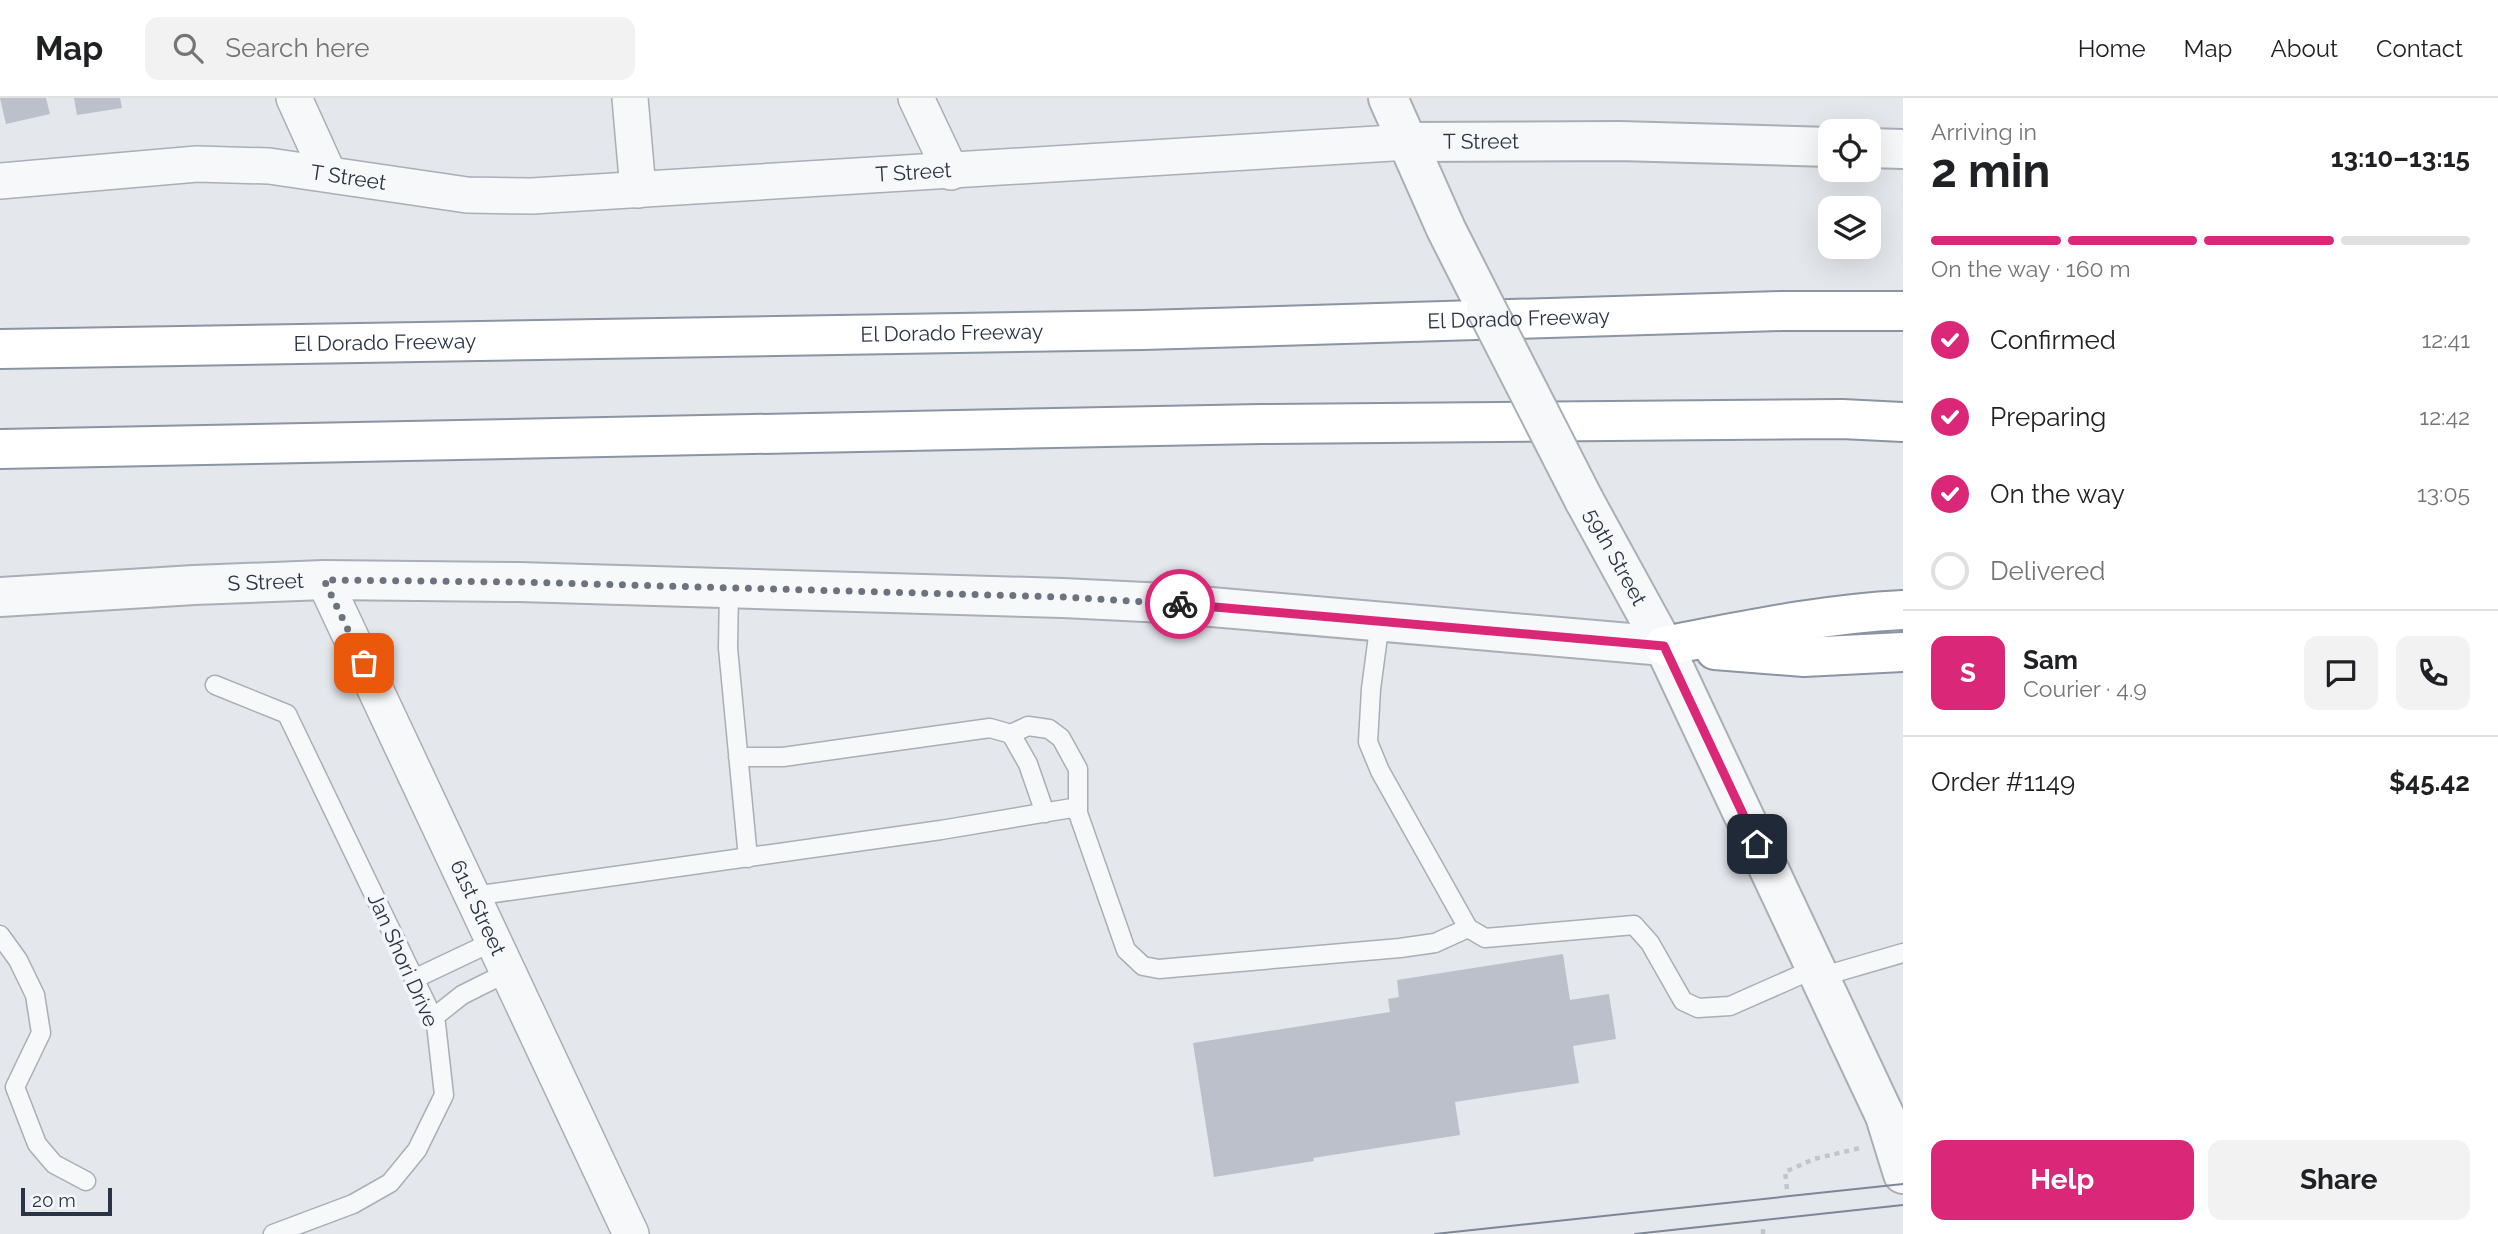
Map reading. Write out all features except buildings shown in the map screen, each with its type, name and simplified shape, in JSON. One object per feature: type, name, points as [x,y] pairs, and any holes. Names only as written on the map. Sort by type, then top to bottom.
[{"type":"highway","name":"El Dorado Freeway","points":[[0,349],[1129,330],[1782,311],[1903,311]]},
{"type":"highway","points":[[0,449],[1261,424],[1842,419],[1903,422]]},
{"type":"highway","points":[[0,475],[340,443]]},
{"type":"highway","points":[[1664,646],[1791,622],[1903,610]]},
{"type":"highway","points":[[1664,646],[1804,657],[1903,652]]},
{"type":"street","points":[[293,98],[328,173]]},
{"type":"street","points":[[630,98],[638,190]]},
{"type":"street","points":[[916,98],[951,172]]},
{"type":"street","name":"59th Street","points":[[1388,98],[1446,229],[1584,500],[1664,646],[1885,1116],[1903,1174]]},
{"type":"street","name":"T Street","points":[[0,181],[197,164],[269,166],[467,195],[532,197],[1409,142],[1619,141],[1818,147]]},
{"type":"street","points":[[1881,148],[1903,149]]},
{"type":"street","name":"S Street","points":[[0,597],[324,580],[1063,597],[1166,603],[1664,646]]},
{"type":"street","name":"61st Street","points":[[324,580],[631,1234]]},
{"type":"lane","points":[[729,588],[728,648],[748,858]]},
{"type":"lane","points":[[1380,621],[1371,689],[1368,742],[1380,771],[1468,928],[1485,938],[1634,925],[1650,943],[1683,1001],[1698,1008],[1730,1006],[1818,973],[1903,953]]},
{"type":"lane","name":"Jan Shori Drive","points":[[215,685],[287,714],[436,1024],[444,1095],[417,1150],[390,1183],[353,1204],[273,1234]]},
{"type":"lane","points":[[738,757],[783,757],[990,729],[1011,734],[1028,726],[1049,729],[1061,738],[1078,769],[1079,813],[1126,950],[1143,966],[1159,969],[1400,948],[1435,943],[1468,928]]},
{"type":"lane","points":[[1011,734],[1028,764],[1045,813]]},
{"type":"lane","points":[[472,896],[748,858],[1072,808],[1079,813]]},
{"type":"lane","points":[[0,935],[18,960],[35,995],[41,1033],[15,1087],[37,1144],[54,1164],[86,1181]]},
{"type":"lane","points":[[414,979],[494,941]]},
{"type":"lane","points":[[433,1018],[462,995],[508,972]]},
{"type":"path","points":[[1787,1189],[1785,1172],[1814,1159],[1856,1150],[1891,1136]]},
{"type":"tram line","points":[[1435,1234],[1903,1184]]},
{"type":"tram line","points":[[1635,1234],[1903,1205]]},
{"type":"way so far","points":[[364,663],[324,580],[519,582],[1063,597],[1180,604]]},
{"type":"route","points":[[1180,604],[1664,646],[1757,844]]}]
